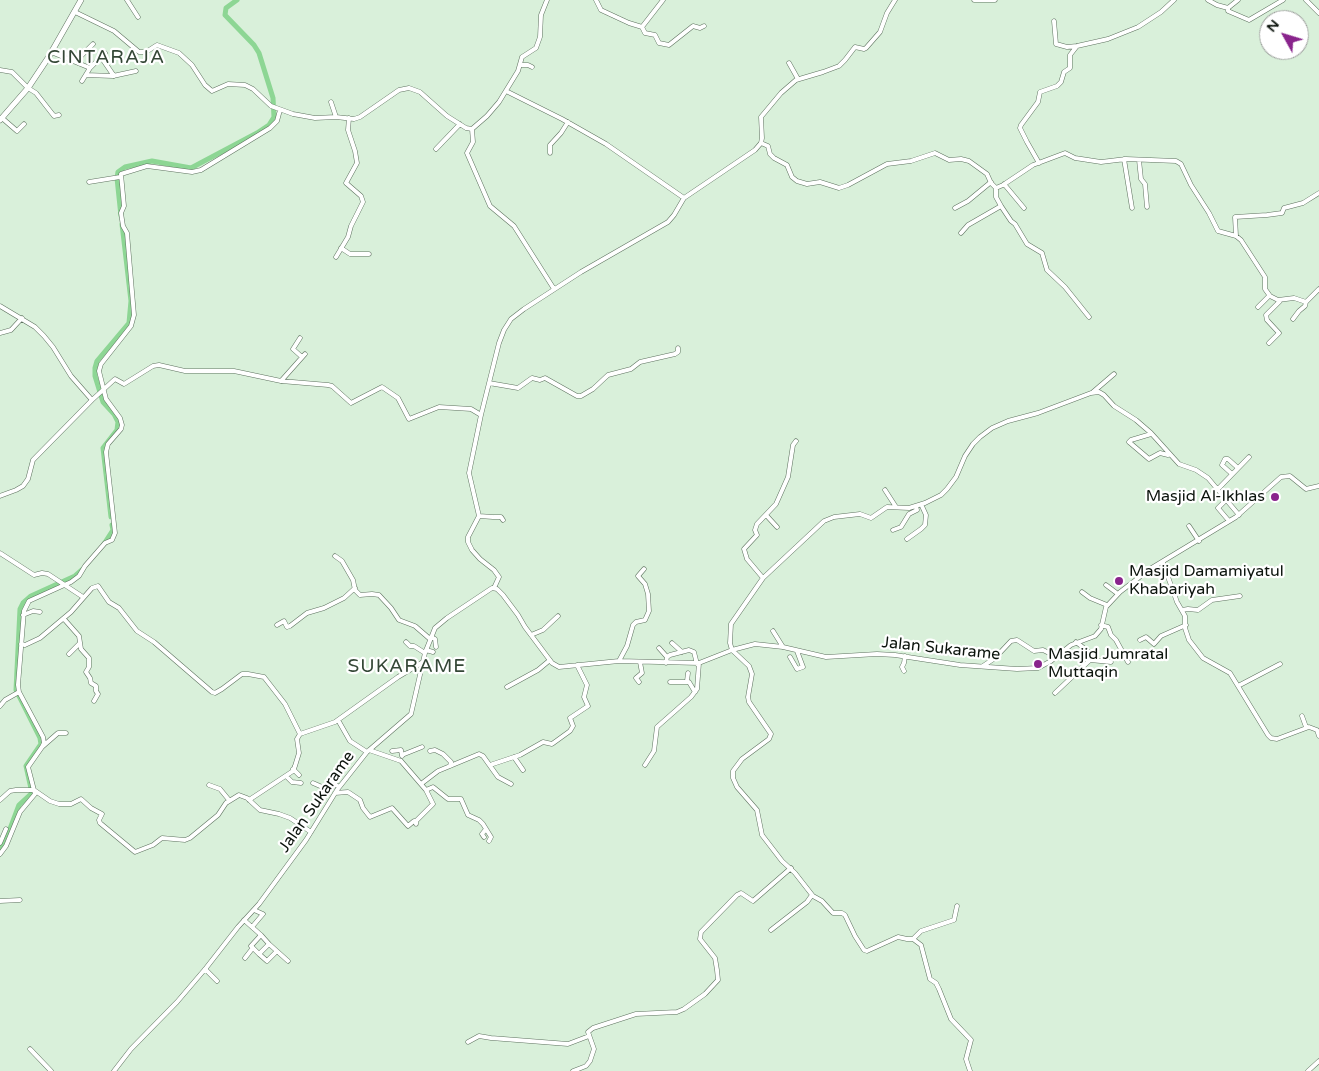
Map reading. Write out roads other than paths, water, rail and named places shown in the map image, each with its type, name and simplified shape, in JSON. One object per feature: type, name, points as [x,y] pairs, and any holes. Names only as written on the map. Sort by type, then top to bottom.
[{"type":"main road","points":[[1,119],[28,88],[52,52],[81,0]]},
{"type":"street","points":[[127,0],[138,17]]},
{"type":"street","points":[[472,130],[487,116],[506,91],[520,65],[522,57],[532,52],[538,44],[540,37],[540,15],[547,0]]},
{"type":"street","points":[[596,0],[601,10],[655,34],[659,44],[669,45],[692,26],[702,27]]},
{"type":"street","points":[[643,29],[663,0]]},
{"type":"street","points":[[507,687],[538,670],[550,660],[503,595],[494,588],[499,579],[498,574],[472,550],[468,537],[479,516],[469,473],[481,415],[504,330],[511,319],[554,289],[610,254],[668,222],[684,198],[744,158],[761,143],[762,116],[780,93],[798,79],[839,66],[855,47],[866,48],[880,32],[887,13],[895,0]]},
{"type":"street","points":[[974,0],[995,0]]},
{"type":"street","points":[[1054,21],[1056,44],[1067,47],[1077,46],[1108,39],[1138,26],[1161,12],[1174,0]]},
{"type":"street","points":[[1208,0],[1216,5],[1228,8],[1228,11],[1249,20],[1283,0]]},
{"type":"street","points":[[1228,8],[1238,0]]},
{"type":"street","points":[[1306,0],[1319,13]]},
{"type":"street","points":[[74,12],[114,31],[139,52],[146,52],[157,45],[179,53],[192,65],[205,85],[212,91],[228,84],[245,85],[253,89],[271,106],[279,110],[305,117],[349,118],[360,117],[399,90],[409,88],[420,92],[447,116],[472,130]]},
{"type":"street","points":[[76,61],[93,44]]},
{"type":"street","points":[[1039,163],[1026,142],[1020,128],[1021,124],[1038,102],[1040,92],[1061,82],[1064,72],[1070,68],[1070,55],[1077,46]]},
{"type":"street","points":[[52,52],[90,68]]},
{"type":"street","points":[[82,81],[90,68],[103,55],[114,76]]},
{"type":"street","points":[[789,62],[798,79]]},
{"type":"street","points":[[520,65],[528,65],[532,68]]},
{"type":"street","points":[[102,76],[109,68]]},
{"type":"street","points":[[0,70],[12,72],[28,88],[36,93],[54,116],[59,115]]},
{"type":"street","points":[[86,75],[114,76],[136,71]]},
{"type":"street","points":[[506,91],[568,122],[606,144],[684,198]]},
{"type":"street","points":[[332,102],[336,117]]},
{"type":"street","points":[[89,182],[118,177],[124,172],[147,166],[192,172],[200,170],[270,128],[277,121],[279,110]]},
{"type":"street","points":[[336,257],[362,202],[361,196],[346,183],[357,163],[348,130],[349,118]]},
{"type":"street","points":[[1,119],[17,131],[24,124]]},
{"type":"street","points":[[550,153],[550,145],[568,122]]},
{"type":"street","points":[[436,149],[460,124]]},
{"type":"street","points":[[472,130],[473,142],[468,155],[490,206],[514,226],[554,289]]},
{"type":"street","points":[[761,143],[768,146],[770,154],[774,158],[787,165],[793,178],[804,184],[819,182],[842,188],[887,164],[911,162],[935,153],[949,160],[961,158],[969,161],[987,174],[996,188],[996,195],[1001,206],[1011,221],[1016,224],[1027,244],[1042,254],[1047,270],[1065,287],[1089,317]]},
{"type":"street","points":[[996,188],[1033,165],[1065,153],[1075,158],[1094,161],[1173,160],[1181,164],[1216,229],[1220,232],[1236,236],[1241,240],[1265,276],[1266,289],[1270,296],[1280,300],[1294,298],[1306,302]]},
{"type":"street","points":[[1124,160],[1132,208]]},
{"type":"street","points":[[1139,160],[1140,179],[1145,184],[1147,207]]},
{"type":"street","points":[[42,747],[43,737],[17,692],[25,607],[29,601],[79,576],[105,543],[112,540],[115,532],[106,452],[108,444],[121,429],[122,424],[102,391],[99,368],[128,330],[134,315],[127,234],[123,226],[121,214],[124,206],[118,177]]},
{"type":"street","points":[[955,208],[969,200],[991,182]]},
{"type":"street","points":[[1004,184],[1024,208]]},
{"type":"street","points":[[1236,236],[1235,217],[1267,216],[1282,213],[1284,208],[1303,203],[1319,193]]},
{"type":"street","points":[[961,233],[968,226],[1001,206]]},
{"type":"street","points":[[341,248],[350,254],[369,254]]},
{"type":"street","points":[[1293,319],[1305,306],[1306,302],[1319,290]]},
{"type":"street","points":[[1258,307],[1270,296]]},
{"type":"street","points":[[1279,333],[1266,314],[1280,300]]},
{"type":"street","points":[[0,306],[22,318],[44,336],[71,376],[92,400]]},
{"type":"street","points":[[0,333],[11,330],[22,318]]},
{"type":"street","points":[[1269,343],[1284,329]]},
{"type":"street","points":[[281,381],[303,355],[292,349],[300,338]]},
{"type":"street","points":[[489,383],[518,388],[532,378],[545,378],[577,396],[581,396],[608,375],[631,369],[640,362],[674,355],[678,352],[678,348]]},
{"type":"street","points":[[0,496],[23,486],[28,479],[33,460],[115,379],[124,384],[156,365],[190,372],[209,370],[234,371],[281,381],[330,385],[350,403],[380,387],[384,387],[398,398],[409,419],[439,406],[471,409],[481,415]]},
{"type":"street","points":[[970,1071],[966,1059],[971,1040],[951,1019],[936,983],[930,979],[921,945],[914,939],[894,938],[867,951],[864,950],[854,936],[845,915],[833,913],[822,901],[814,896],[764,839],[757,810],[737,787],[733,778],[733,771],[737,764],[753,749],[769,739],[771,734],[749,702],[748,697],[752,680],[751,670],[732,650],[730,643],[731,624],[763,578],[824,520],[860,514],[871,518],[887,506],[909,508],[941,495],[956,477],[965,456],[973,444],[992,428],[1091,393],[1114,374]]},
{"type":"street","points":[[376,381],[380,387]]},
{"type":"street","points":[[1091,393],[1101,393],[1114,406],[1136,420],[1179,464],[1196,470],[1208,478],[1239,515]]},
{"type":"street","points":[[1151,434],[1130,440],[1129,442],[1149,459],[1160,453],[1171,456]]},
{"type":"street","points":[[763,578],[747,560],[744,549],[746,544],[757,535],[755,527],[767,516],[774,506],[788,477],[793,445],[796,441]]},
{"type":"street","points":[[1217,490],[1248,457]]},
{"type":"street","points":[[1232,474],[1222,465],[1225,459],[1228,459],[1238,468]]},
{"type":"street","points":[[1128,662],[1109,629],[1101,625],[1108,605],[1118,594],[1150,570],[1239,515],[1281,477],[1290,476],[1306,489],[1319,486]]},
{"type":"street","points":[[885,490],[896,507]]},
{"type":"street","points":[[1226,500],[1218,507],[1229,522]]},
{"type":"street","points":[[893,530],[900,527],[909,514],[917,510],[918,505]]},
{"type":"street","points":[[907,539],[924,525],[926,515],[918,505]]},
{"type":"street","points":[[479,516],[501,518],[503,520]]},
{"type":"street","points":[[767,516],[777,527]]},
{"type":"street","points":[[1189,526],[1199,541]]},
{"type":"street","points":[[0,553],[32,574],[44,573],[83,597]]},
{"type":"street","points":[[335,556],[342,561],[353,580],[355,588],[361,595],[372,594],[380,596],[399,621],[416,626],[430,638],[435,639],[436,647]]},
{"type":"street","points":[[1163,563],[1177,602],[1186,619],[1189,640],[1203,658],[1230,673],[1271,738],[1277,739],[1306,727],[1317,730],[1319,736]]},
{"type":"street","points":[[619,661],[627,646],[633,625],[636,622],[645,620],[649,612],[648,594],[645,584],[638,576],[644,569]]},
{"type":"street","points":[[1106,585],[1118,594]]},
{"type":"street","points":[[21,644],[25,645],[40,638],[64,619],[94,586],[100,588],[109,602],[119,608],[137,631],[154,642],[212,692],[216,693],[242,674],[264,677],[285,704],[300,734]]},
{"type":"street","points":[[277,625],[284,621],[287,627],[290,626],[307,612],[324,608],[344,597],[355,588]]},
{"type":"street","name":"Jalan Sukarame","points":[[114,1071],[131,1049],[177,1002],[254,910],[311,832],[339,787],[368,751],[411,714],[426,651],[435,628],[494,588]]},
{"type":"street","points":[[1082,592],[1090,598],[1108,605]]},
{"type":"street","points":[[1182,610],[1198,610],[1212,600],[1240,596]]},
{"type":"street","points":[[23,615],[34,611],[40,612]]},
{"type":"street","points":[[531,635],[543,630],[558,616]]},
{"type":"street","points":[[64,619],[78,635],[82,650],[89,658],[89,667],[86,672],[90,677],[91,683],[96,686],[98,694],[94,701]]},
{"type":"street","name":"Jalan Sukarame","points":[[550,660],[559,667],[619,661],[698,664],[732,650],[755,644],[826,657],[877,654],[980,666],[1017,669],[1038,668],[1044,666],[1076,642],[1095,636],[1101,625]]},
{"type":"street","points":[[1140,640],[1147,638],[1154,644],[1161,636],[1186,625]]},
{"type":"street","points":[[773,631],[783,648]]},
{"type":"street","points":[[980,666],[985,666],[1011,641],[1017,640],[1034,651],[1043,650],[1057,657]]},
{"type":"street","points":[[406,642],[410,646],[433,652]]},
{"type":"street","points":[[1076,642],[1089,652],[1090,660]]},
{"type":"street","points":[[69,654],[80,643]]},
{"type":"street","points":[[672,643],[682,652]]},
{"type":"street","points":[[659,648],[667,657]]},
{"type":"street","points":[[645,765],[654,750],[657,727],[697,689],[698,664],[692,650],[667,657]]},
{"type":"street","points":[[790,657],[797,670],[803,667],[797,651]]},
{"type":"street","points":[[904,671],[902,667],[905,656]]},
{"type":"street","points":[[666,663],[667,657]]},
{"type":"street","points":[[1055,693],[1090,660],[1111,662]]},
{"type":"street","points":[[249,800],[294,770],[299,752],[296,739],[300,734],[338,720],[398,677],[423,662]]},
{"type":"street","points":[[638,682],[636,678],[642,673],[640,662]]},
{"type":"street","points":[[1238,686],[1280,664]]},
{"type":"street","points":[[490,765],[514,758],[543,742],[552,744],[564,736],[573,726],[570,718],[587,708],[588,704],[584,697],[587,684],[577,665]]},
{"type":"street","points":[[687,681],[688,673]]},
{"type":"street","points":[[670,682],[687,681],[695,692]]},
{"type":"street","points":[[0,706],[17,692]]},
{"type":"street","points":[[1302,716],[1306,727]]},
{"type":"street","points":[[335,793],[348,792],[360,800],[370,817],[392,808],[408,826],[414,821],[416,822],[433,804],[426,790],[401,761],[368,751],[350,741],[338,720]]},
{"type":"street","points":[[0,854],[6,846],[20,812],[34,796],[28,764],[42,747],[58,733],[66,733]]},
{"type":"street","points":[[402,755],[422,747]]},
{"type":"street","points":[[392,751],[402,750],[401,761]]},
{"type":"street","points":[[430,751],[435,750],[442,754],[451,762],[450,766]]},
{"type":"street","points":[[421,784],[438,771],[479,754],[483,756],[498,777],[511,784]]},
{"type":"street","points":[[514,758],[523,770]]},
{"type":"street","points":[[294,770],[299,775]]},
{"type":"street","points":[[286,776],[293,782],[301,783]]},
{"type":"street","points":[[313,783],[327,789],[330,789],[335,784],[339,787]]},
{"type":"street","points":[[209,785],[220,789],[229,800]]},
{"type":"street","points":[[426,790],[433,787],[448,800],[461,799],[468,815],[479,820],[486,829],[491,837],[489,841]]},
{"type":"street","points":[[0,800],[10,791],[33,790],[50,801],[59,804],[71,804],[81,799],[91,808],[102,814],[99,820],[100,823],[135,852],[152,845],[162,838],[185,840],[190,838],[218,815],[229,800],[239,794],[260,810],[290,818],[311,832]]},
{"type":"street","points":[[0,843],[6,829]]},
{"type":"street","points":[[484,837],[482,834],[486,829]]},
{"type":"street","points":[[468,1042],[478,1036],[568,1044],[589,1034],[599,1026],[636,1014],[684,1010],[705,994],[718,980],[715,958],[700,938],[701,932],[736,895],[741,894],[753,901],[790,868]]},
{"type":"street","points":[[771,930],[814,896]]},
{"type":"street","points":[[0,901],[20,900]]},
{"type":"street","points":[[914,939],[920,931],[954,920],[957,906]]},
{"type":"street","points":[[252,928],[264,914],[254,910]]},
{"type":"street","points":[[244,920],[276,952],[288,961]]},
{"type":"street","points":[[245,958],[252,949],[251,945],[261,936]]},
{"type":"street","points":[[259,954],[269,944]]},
{"type":"street","points":[[252,949],[267,961],[276,952]]},
{"type":"street","points":[[205,969],[217,981]]},
{"type":"street","points":[[573,1071],[586,1066],[590,1061],[594,1050],[589,1034]]},
{"type":"street","points":[[30,1049],[51,1071]]},
{"type":"street","points":[[1308,1071],[1319,1061]]},
{"type":"street","points":[[586,1066],[588,1071]]},
{"type":"waterway","points":[[121,216],[117,178],[118,172],[125,167],[152,161],[191,168],[257,133],[269,125],[274,117],[273,98],[259,53],[254,45],[225,15],[226,8],[237,0]]},
{"type":"waterway","points":[[111,517],[103,448],[117,430],[118,422],[114,414],[103,402],[95,376],[95,368],[97,361],[129,323],[131,301],[122,224]]},
{"type":"waterway","points":[[104,544],[113,530],[112,525]]},
{"type":"waterway","points":[[0,850],[19,805],[32,793],[26,766],[41,744],[40,738],[16,690],[20,609],[23,603],[31,596],[75,576],[83,569]]},
{"type":"place","name":"Masjid Al-Ikhlas","points":[[1275,497]]},
{"type":"place","name":"Masjid Damamiyatul Khabariyah","points":[[1119,581]]},
{"type":"place","name":"Masjid Jumratal Muttaqin","points":[[1038,664]]},
{"type":"district","name":"CINTARAJA","points":[[106,58]]},
{"type":"district","name":"SUKARAME","points":[[407,667]]}]
